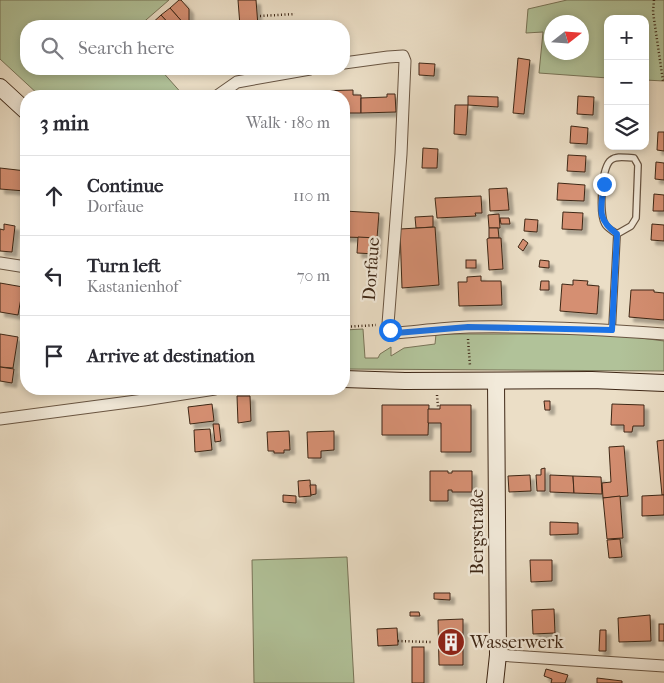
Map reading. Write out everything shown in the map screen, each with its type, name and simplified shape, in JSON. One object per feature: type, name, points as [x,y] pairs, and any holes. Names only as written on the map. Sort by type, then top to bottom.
[{"type":"street","name":"Dorfaue","points":[[350,63],[403,56],[405,61],[401,154],[388,324],[390,330],[396,333],[468,327],[612,330],[664,334]]},
{"type":"street","points":[[226,90],[237,82],[276,75]]},
{"type":"street","points":[[0,87],[20,105]]},
{"type":"street","points":[[0,264],[20,266]]},
{"type":"street","points":[[350,379],[592,380],[664,383]]},
{"type":"street","name":"Bergstraße","points":[[495,683],[498,654],[496,381]]},
{"type":"street","points":[[0,418],[176,395]]},
{"type":"street","points":[[498,654],[664,666]]},
{"type":"lane","points":[[616,157],[634,158],[638,165],[636,218],[631,226],[617,234],[605,226],[601,212],[605,169],[609,161],[616,157]]},
{"type":"lane","points":[[612,330],[617,234]]},
{"type":"path","points":[[654,0],[653,12],[662,81]]},
{"type":"path","points":[[260,16],[295,14]]},
{"type":"path","points":[[350,327],[388,324]]},
{"type":"path","points":[[468,327],[470,368]]},
{"type":"path","points":[[438,395],[438,407]]},
{"type":"path","points":[[398,641],[431,642]]},
{"type":"green space","points":[[0,0],[169,0],[146,20],[20,20],[20,75],[165,75],[179,90],[34,90],[0,59]]},
{"type":"green space","points":[[567,0],[664,0],[664,81],[649,80],[649,15],[604,15],[604,78],[539,73],[543,32],[526,33],[528,9]]},
{"type":"green space","points":[[363,329],[365,358],[378,358],[380,354],[391,347],[391,356],[404,348],[435,344],[436,334],[610,334],[664,341],[664,371],[350,369],[350,330]]},
{"type":"green space","points":[[347,557],[354,683],[254,683],[252,560]]},
{"type":"building","points":[[181,0],[189,9],[189,20],[181,20],[170,8]]},
{"type":"building","points":[[238,0],[256,0],[258,20],[240,20]]},
{"type":"building","points":[[170,8],[181,20],[166,20],[161,15]]},
{"type":"building","points":[[161,15],[166,20],[156,20]]},
{"type":"building","points":[[518,58],[530,60],[524,114],[513,113]]},
{"type":"building","points":[[419,63],[435,64],[434,76],[419,75]]},
{"type":"building","points":[[350,90],[353,90],[353,95],[361,95],[361,113],[350,113]]},
{"type":"building","points":[[387,94],[395,94],[396,112],[361,113],[361,98],[387,97]]},
{"type":"building","points":[[468,96],[498,97],[498,107],[468,105]]},
{"type":"building","points":[[578,96],[594,97],[593,115],[577,114]]},
{"type":"building","points":[[455,105],[468,105],[466,135],[454,134]]},
{"type":"building","points":[[571,126],[588,128],[587,144],[570,143]]},
{"type":"building","points":[[658,132],[664,132],[664,151],[657,150]]},
{"type":"building","points":[[423,148],[438,149],[437,168],[422,168]]},
{"type":"building","points":[[568,155],[586,156],[585,172],[567,171]]},
{"type":"building","points":[[656,162],[664,163],[664,180],[655,179]]},
{"type":"building","points":[[0,168],[20,170],[20,191],[0,189]]},
{"type":"building","points":[[558,183],[585,185],[584,201],[557,200]]},
{"type":"building","points":[[507,188],[509,210],[490,211],[489,189]]},
{"type":"building","points":[[654,194],[664,195],[664,211],[653,211]]},
{"type":"building","points":[[481,196],[482,213],[475,213],[476,216],[437,218],[435,198]]},
{"type":"building","points":[[350,211],[379,213],[377,238],[350,237]]},
{"type":"building","points":[[563,212],[583,213],[582,230],[562,229]]},
{"type":"building","points":[[499,214],[500,228],[489,228],[488,215]]},
{"type":"building","points":[[433,216],[433,227],[416,228],[415,217]]},
{"type":"building","points":[[500,218],[509,218],[510,224],[501,224]]},
{"type":"building","points":[[525,219],[538,220],[537,232],[524,231]]},
{"type":"building","points":[[4,224],[15,226],[12,252],[0,251],[0,229],[4,230]]},
{"type":"building","points":[[652,224],[664,225],[664,241],[651,240]]},
{"type":"building","points":[[435,227],[439,285],[402,288],[400,229]]},
{"type":"building","points":[[489,228],[498,228],[499,238],[489,238]]},
{"type":"building","points":[[358,237],[377,238],[376,254],[357,253]]},
{"type":"building","points":[[501,238],[503,269],[489,270],[487,239]]},
{"type":"building","points":[[523,239],[528,243],[523,251],[518,247]]},
{"type":"building","points":[[466,260],[476,260],[476,268],[466,268]]},
{"type":"building","points":[[540,260],[549,261],[549,268],[539,267]]},
{"type":"building","points":[[481,276],[481,281],[501,281],[502,305],[459,306],[458,282],[467,282],[467,277]]},
{"type":"building","points":[[573,280],[588,281],[587,285],[599,286],[597,314],[560,311],[562,284],[573,285]]},
{"type":"building","points":[[541,281],[549,281],[549,290],[540,290]]},
{"type":"building","points":[[0,283],[20,286],[18,315],[0,312]]},
{"type":"building","points":[[631,290],[654,290],[654,292],[664,293],[664,320],[629,317]]},
{"type":"building","points":[[0,334],[18,337],[13,368],[0,367]]},
{"type":"building","points":[[0,367],[14,369],[12,383],[0,381]]},
{"type":"building","points":[[237,396],[250,396],[251,421],[238,423]]},
{"type":"building","points":[[544,401],[550,401],[550,410],[545,410]]},
{"type":"building","points":[[212,404],[214,421],[190,424],[188,407]]},
{"type":"building","points":[[612,404],[644,405],[644,426],[633,426],[632,432],[624,432],[624,425],[611,425]]},
{"type":"building","points":[[382,405],[429,405],[428,435],[382,435]]},
{"type":"building","points":[[440,405],[471,405],[471,452],[441,452],[441,423],[428,423],[428,409],[440,409]]},
{"type":"building","points":[[213,424],[219,424],[221,441],[215,442]]},
{"type":"building","points":[[210,429],[212,450],[195,452],[194,430]]},
{"type":"building","points":[[289,431],[290,450],[284,450],[284,453],[268,451],[267,432]]},
{"type":"building","points":[[334,431],[334,450],[321,451],[321,458],[308,458],[307,432]]},
{"type":"building","points":[[664,440],[664,495],[662,495],[657,441]]},
{"type":"building","points":[[624,446],[628,496],[603,498],[602,483],[611,482],[609,447]]},
{"type":"building","points":[[545,468],[545,491],[537,491],[536,475],[541,475],[541,469]]},
{"type":"building","points":[[430,471],[448,471],[448,473],[452,473],[452,471],[472,471],[472,492],[452,492],[452,490],[448,490],[448,501],[430,501]]},
{"type":"building","points":[[530,475],[531,491],[509,492],[508,476]]},
{"type":"building","points":[[550,475],[573,476],[574,493],[550,492]]},
{"type":"building","points":[[573,476],[601,477],[602,494],[574,493]]},
{"type":"building","points":[[310,480],[311,496],[299,497],[298,481]]},
{"type":"building","points":[[310,485],[316,485],[316,494],[311,495]]},
{"type":"building","points":[[283,495],[296,496],[296,503],[283,502]]},
{"type":"building","points":[[664,495],[664,515],[642,516],[642,496]]},
{"type":"building","points":[[620,496],[623,538],[607,539],[603,498]]},
{"type":"building","points":[[550,522],[578,523],[578,534],[550,535]]},
{"type":"building","points":[[620,539],[622,557],[609,558],[607,540]]},
{"type":"building","points":[[530,560],[552,560],[552,581],[531,582]]},
{"type":"building","points":[[434,593],[450,593],[450,600],[434,599]]},
{"type":"building","points":[[554,609],[555,633],[533,634],[532,610]]},
{"type":"building","points":[[410,612],[419,612],[420,616],[410,616]]},
{"type":"building","points":[[650,615],[651,641],[619,642],[618,618]]},
{"type":"building","name":"Wasserwerk","points":[[463,619],[463,665],[439,665],[438,620]]},
{"type":"building","points":[[659,624],[664,624],[664,641],[659,641]]},
{"type":"building","points":[[397,628],[398,645],[378,646],[377,629]]},
{"type":"building","points":[[600,630],[606,630],[606,651],[599,651]]},
{"type":"building","points":[[412,647],[424,647],[424,683],[412,683]]},
{"type":"building","points":[[546,669],[568,675],[565,683],[551,683],[552,679],[544,676]]},
{"type":"building","points":[[597,678],[622,681],[622,683],[597,683]]},
{"type":"place","name":"Wasserwerk","points":[[451,642]]},
{"type":"route","points":[[390,330],[396,333],[468,327],[612,330],[617,234],[605,226],[601,212],[604,184]]}]
